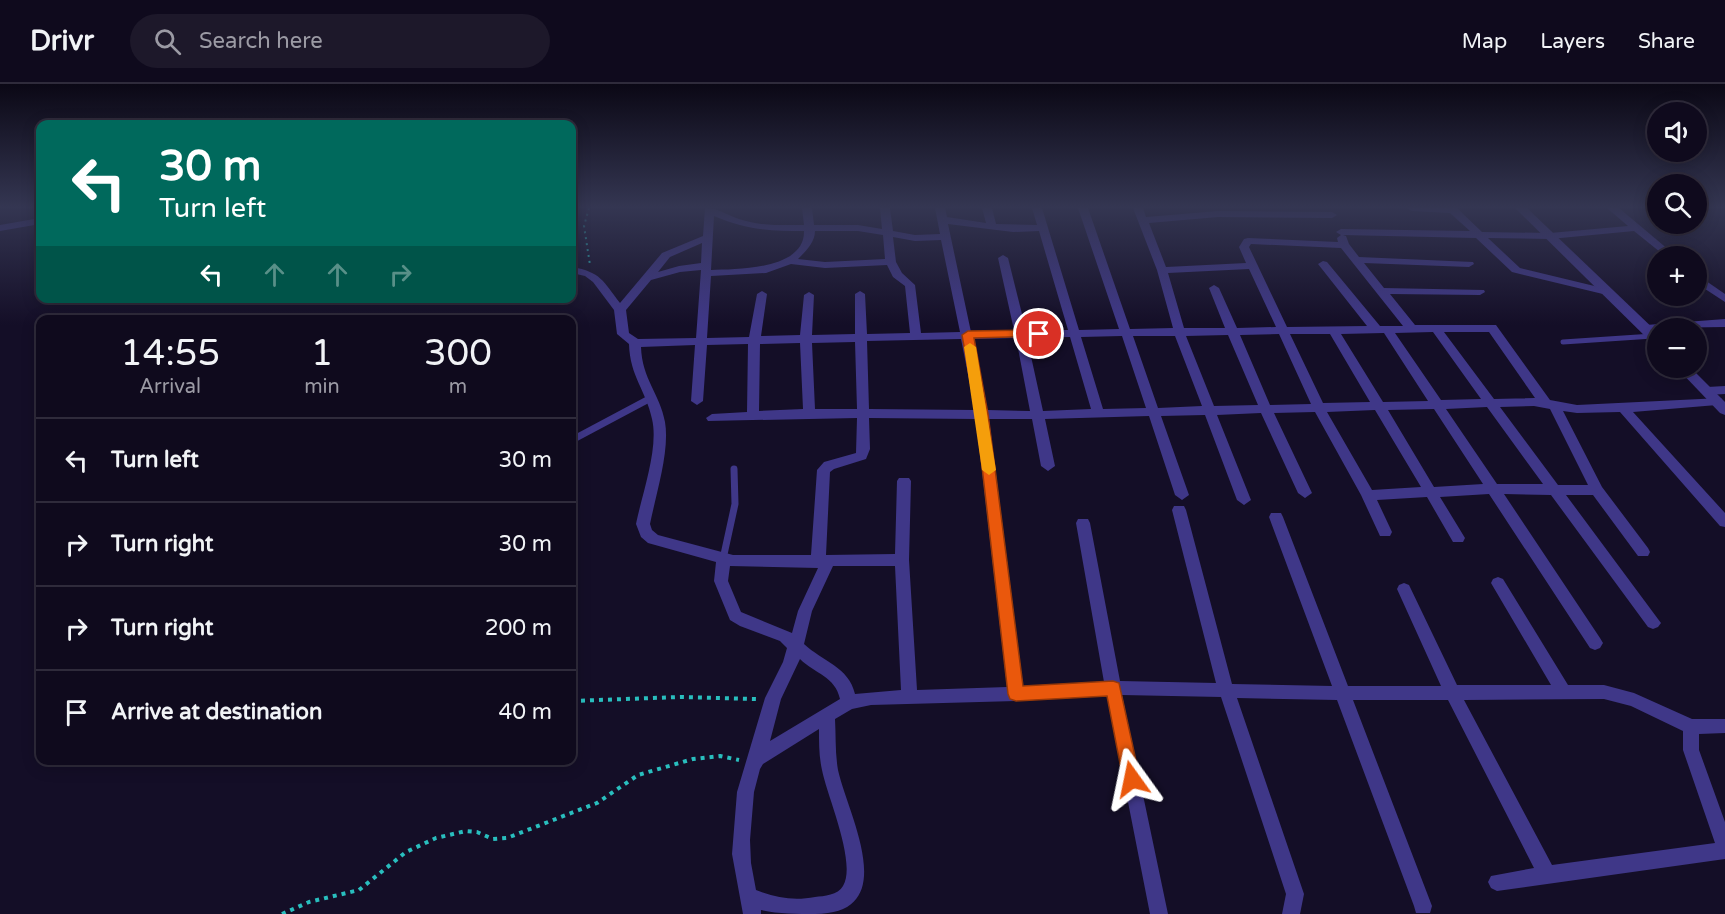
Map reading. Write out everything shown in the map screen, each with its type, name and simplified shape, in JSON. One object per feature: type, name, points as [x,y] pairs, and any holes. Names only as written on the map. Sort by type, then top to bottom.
[{"type":"street","points":[[620,310],[666,255],[686,247]]},
{"type":"street","points":[[697,401],[708,247]]},
{"type":"street","points":[[645,279],[678,269],[775,269],[793,261],[804,247]]},
{"type":"street","points":[[890,247],[891,261],[897,274],[910,285],[916,337]]},
{"type":"street","points":[[948,247],[968,335],[982,414],[1016,694]]},
{"type":"street","points":[[1048,247],[1098,412]]},
{"type":"street","points":[[1096,247],[1152,410],[1180,503],[1226,690],[1295,894],[1291,914]]},
{"type":"street","points":[[1153,247],[1180,334],[1244,500]]},
{"type":"street","points":[[1244,247],[1319,408],[1368,495],[1385,532]]},
{"type":"street","points":[[1348,247],[1411,328]]},
{"type":"street","points":[[1492,247],[1516,270],[1607,292]]},
{"type":"street","points":[[1561,247],[1647,330]]},
{"type":"street","points":[[1003,258],[1022,334],[1048,466]]},
{"type":"street","points":[[1357,260],[1469,264]]},
{"type":"street","points":[[793,261],[825,265],[891,261]]},
{"type":"street","points":[[1323,264],[1381,329],[1436,404],[1595,643]]},
{"type":"street","points":[[1162,270],[1254,266]]},
{"type":"street","points":[[576,271],[592,275],[620,310],[623,334],[634,343],[1126,332],[1180,334],[1333,329],[1488,328],[1496,331],[1549,404],[1597,490],[1643,552]]},
{"type":"street","points":[[1707,285],[1725,299]]},
{"type":"street","points":[[1214,288],[1265,408],[1305,493]]},
{"type":"street","points":[[1383,291],[1480,292]]},
{"type":"street","points":[[753,416],[754,341],[762,294]]},
{"type":"street","points":[[752,914],[742,861],[746,783],[773,698],[797,647],[805,611],[823,562],[824,470],[863,454],[865,415],[860,339],[860,294]]},
{"type":"street","points":[[809,295],[806,338],[809,413]]},
{"type":"street","points":[[1707,325],[1725,322]]},
{"type":"street","points":[[1333,329],[1458,538]]},
{"type":"street","points":[[1436,329],[1653,623]]},
{"type":"street","points":[[634,343],[637,375],[660,422],[643,524],[646,533],[653,539],[723,559],[823,562],[902,560]]},
{"type":"street","points":[[1696,378],[1719,398]]},
{"type":"street","points":[[712,418],[809,413],[1038,415],[1208,408],[1319,408],[1436,404],[1549,404],[1577,409],[1623,408],[1719,398]]},
{"type":"street","points":[[1623,408],[1725,522]]},
{"type":"street","points":[[904,481],[902,560],[909,697]]},
{"type":"street","points":[[1368,495],[1493,489],[1597,490]]},
{"type":"street","points":[[1276,517],[1423,906]]},
{"type":"street","points":[[1083,523],[1113,688],[1159,914]]},
{"type":"street","points":[[723,559],[721,581],[735,616],[745,622],[775,631],[811,660],[840,676],[849,702]]},
{"type":"street","points":[[1498,583],[1564,692]]},
{"type":"street","points":[[1404,589],[1452,692],[1547,875]]},
{"type":"street","points":[[754,761],[849,702],[871,698],[1016,694],[1113,688],[1342,693],[1604,692],[1634,700],[1691,727],[1725,726]]},
{"type":"street","points":[[749,896],[785,910],[835,903],[844,899],[851,890],[854,881],[854,858],[831,771],[826,715]]},
{"type":"street","points":[[1497,882],[1725,849],[1691,750],[1691,727]]},
{"type":"lane","points":[[1563,342],[1647,335]]},
{"type":"lane","points":[[576,438],[649,399]]},
{"type":"lane","points":[[723,559],[735,504],[734,470]]},
{"type":"path","points":[[587,247],[592,275]]},
{"type":"path","points":[[576,701],[680,697],[773,698]]},
{"type":"path","points":[[282,914],[309,902],[359,890],[406,852],[436,838],[466,831],[477,832],[493,839],[507,838],[597,803],[638,775],[693,759],[720,756],[754,761]]},
{"type":"slow traffic","points":[[970,347],[989,470]]},
{"type":"route","points":[[1039,334],[968,335],[982,414],[1016,694],[1113,688],[1132,779]]}]
